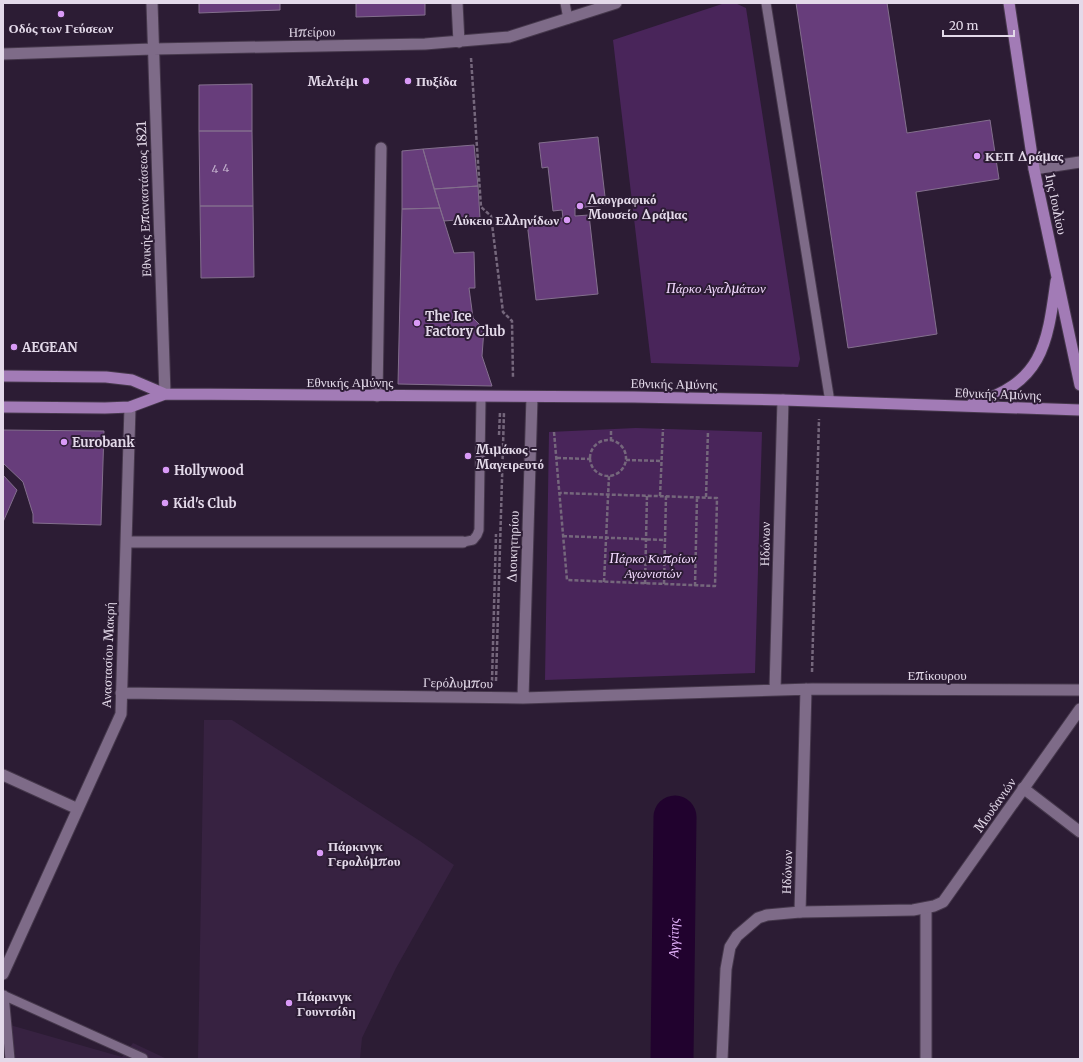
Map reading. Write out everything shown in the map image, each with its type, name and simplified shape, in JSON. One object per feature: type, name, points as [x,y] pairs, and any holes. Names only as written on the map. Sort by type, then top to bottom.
[{"type":"main road","name":"1ης Ιουλίου","points":[[1009,3],[1034,169],[1080,385]]},
{"type":"main road","points":[[965,407],[988,399],[1010,388],[1028,373],[1039,356],[1047,338],[1057,272]]},
{"type":"main road","points":[[3,376],[106,377],[132,380],[165,394]]},
{"type":"main road","name":"Εθνικής Αμύνης","points":[[165,394],[634,397],[825,401],[1080,410]]},
{"type":"main road","points":[[3,407],[130,407],[165,394]]},
{"type":"street","name":"Εθνικής Επαναστάσεως 1821","points":[[152,3],[165,394]]},
{"type":"street","points":[[457,3],[464,41]]},
{"type":"street","name":"Ηπείρου","points":[[3,54],[153,49],[418,44],[464,41],[509,37],[616,3]]},
{"type":"street","points":[[377,396],[381,148]]},
{"type":"street","points":[[1034,169],[1080,162]]},
{"type":"street","name":"Διοικητηρίου","points":[[523,698],[532,397]]},
{"type":"street","name":"Ηδώνων","points":[[775,690],[783,400]]},
{"type":"street","name":"Αναστασίου Μακρή","points":[[3,974],[121,714],[130,407]]},
{"type":"street","points":[[126,542],[463,542]]},
{"type":"street","name":"Γερόλυμπου","points":[[121,693],[523,698],[794,689]]},
{"type":"street","name":"Επίκουρου","points":[[794,689],[1080,690]]},
{"type":"street","name":"Ηδώνων","points":[[800,912],[809,689]]},
{"type":"street","name":"Μουδανιών","points":[[722,1059],[726,969],[730,947],[737,936],[758,918],[767,915],[800,912],[913,910],[941,904],[947,898],[1080,709]]},
{"type":"street","points":[[3,775],[78,809]]},
{"type":"street","points":[[1023,788],[1080,832]]},
{"type":"street","points":[[926,908],[926,1059]]},
{"type":"lane","points":[[564,3],[568,19]]},
{"type":"lane","points":[[766,3],[825,401]]},
{"type":"lane","points":[[463,542],[473,540],[479,530],[481,397]]},
{"type":"lane","points":[[10,1059],[4,995],[143,1058]]},
{"type":"path","points":[[464,41],[481,207],[492,216],[503,312],[512,321],[506,397],[493,698]]},
{"type":"path","points":[[499,436],[506,397]]},
{"type":"path","points":[[809,689],[825,401]]},
{"type":"path","points":[[660,496],[663,429]]},
{"type":"path","points":[[611,430],[611,441]]},
{"type":"path","points":[[706,497],[708,430]]},
{"type":"path","points":[[554,432],[567,580],[715,586],[717,498],[560,493]]},
{"type":"path","points":[[611,441],[622,447],[626,460],[624,466],[619,472],[609,476],[602,475],[595,470],[592,463],[591,459],[593,450],[601,442],[611,441]]},
{"type":"path","points":[[557,458],[591,459]]},
{"type":"path","points":[[626,460],[662,462]]},
{"type":"path","points":[[604,582],[609,476]]},
{"type":"path","points":[[645,584],[647,495]]},
{"type":"path","points":[[664,584],[666,496]]},
{"type":"path","points":[[695,586],[697,497]]},
{"type":"path","name":"Διοικητηρίου","points":[[493,698],[496,530]]},
{"type":"path","points":[[563,536],[665,540]]},
{"type":"shaded area","name":"Πάρκινγκ Γερολύμπου","points":[[204,720],[232,720],[420,841],[454,865],[396,968],[362,1038],[360,1059],[198,1059]]},
{"type":"shaded area","points":[[3,1023],[122,1057],[133,1043],[167,1059],[3,1059]]},
{"type":"green space","name":"Πάρκο Αγαλμάτων","points":[[725,3],[735,3],[746,8],[800,359],[798,367],[651,363],[613,40]]},
{"type":"green space","name":"Πάρκο Κυπρίων Αγωνιστών","points":[[636,428],[762,432],[755,673],[545,680],[549,432]]},
{"type":"building","points":[[199,3],[280,3],[280,10],[199,13]]},
{"type":"building","points":[[356,3],[425,3],[425,15],[356,17]]},
{"type":"building","points":[[796,3],[887,3],[907,133],[990,120],[999,179],[916,192],[937,334],[848,348]]},
{"type":"building","points":[[252,84],[252,131],[199,131],[199,85]]},
{"type":"building","points":[[199,131],[252,131],[253,206],[200,206]]},
{"type":"building","name":"Λύκειο Ελληνίδων","points":[[598,137],[606,205],[575,208],[575,216],[589,215],[598,294],[536,300],[527,222],[563,218],[562,210],[553,211],[548,167],[542,168],[539,143]]},
{"type":"building","points":[[474,145],[478,186],[434,189],[423,149]]},
{"type":"building","points":[[423,149],[440,208],[402,209],[402,151]]},
{"type":"building","points":[[478,186],[480,218],[444,221],[434,189]]},
{"type":"building","points":[[200,206],[253,206],[254,277],[201,278]]},
{"type":"building","points":[[440,208],[454,253],[474,252],[475,288],[469,288],[473,318],[484,329],[482,356],[492,386],[398,384],[402,209]]},
{"type":"building","points":[[3,430],[104,431],[101,525],[33,523],[33,514],[23,482],[3,463]]},
{"type":"building","points":[[3,475],[17,490],[3,522]]},
{"type":"waterway","name":"Αγγίτης","points":[[672,1059],[675,817]]},
{"type":"place","name":"Οδός των Γεύσεων","points":[[61,14]]},
{"type":"place","name":"Μελτέμι","points":[[366,81]]},
{"type":"place","name":"Πυξίδα","points":[[408,81]]},
{"type":"place","name":"ΚΕΠ Δράμας","points":[[977,156]]},
{"type":"place","name":"Λαογραφικό Μουσείο Δράμας","points":[[580,206]]},
{"type":"place","name":"Λύκειο Ελληνίδων","points":[[567,220]]},
{"type":"place","name":"The Ice Factory Club","points":[[417,323]]},
{"type":"place","name":"AEGEAN","points":[[14,347]]},
{"type":"place","name":"Eurobank","points":[[64,442]]},
{"type":"place","name":"Μιμάκος - Μαγειρευτό","points":[[468,456]]},
{"type":"place","name":"Hollywood","points":[[166,470]]},
{"type":"place","name":"Kid's Club","points":[[165,503]]},
{"type":"place","name":"Πάρκινγκ Γερολύμπου","points":[[320,853]]},
{"type":"place","name":"Πάρκινγκ Γουντσίδη","points":[[289,1003]]}]
